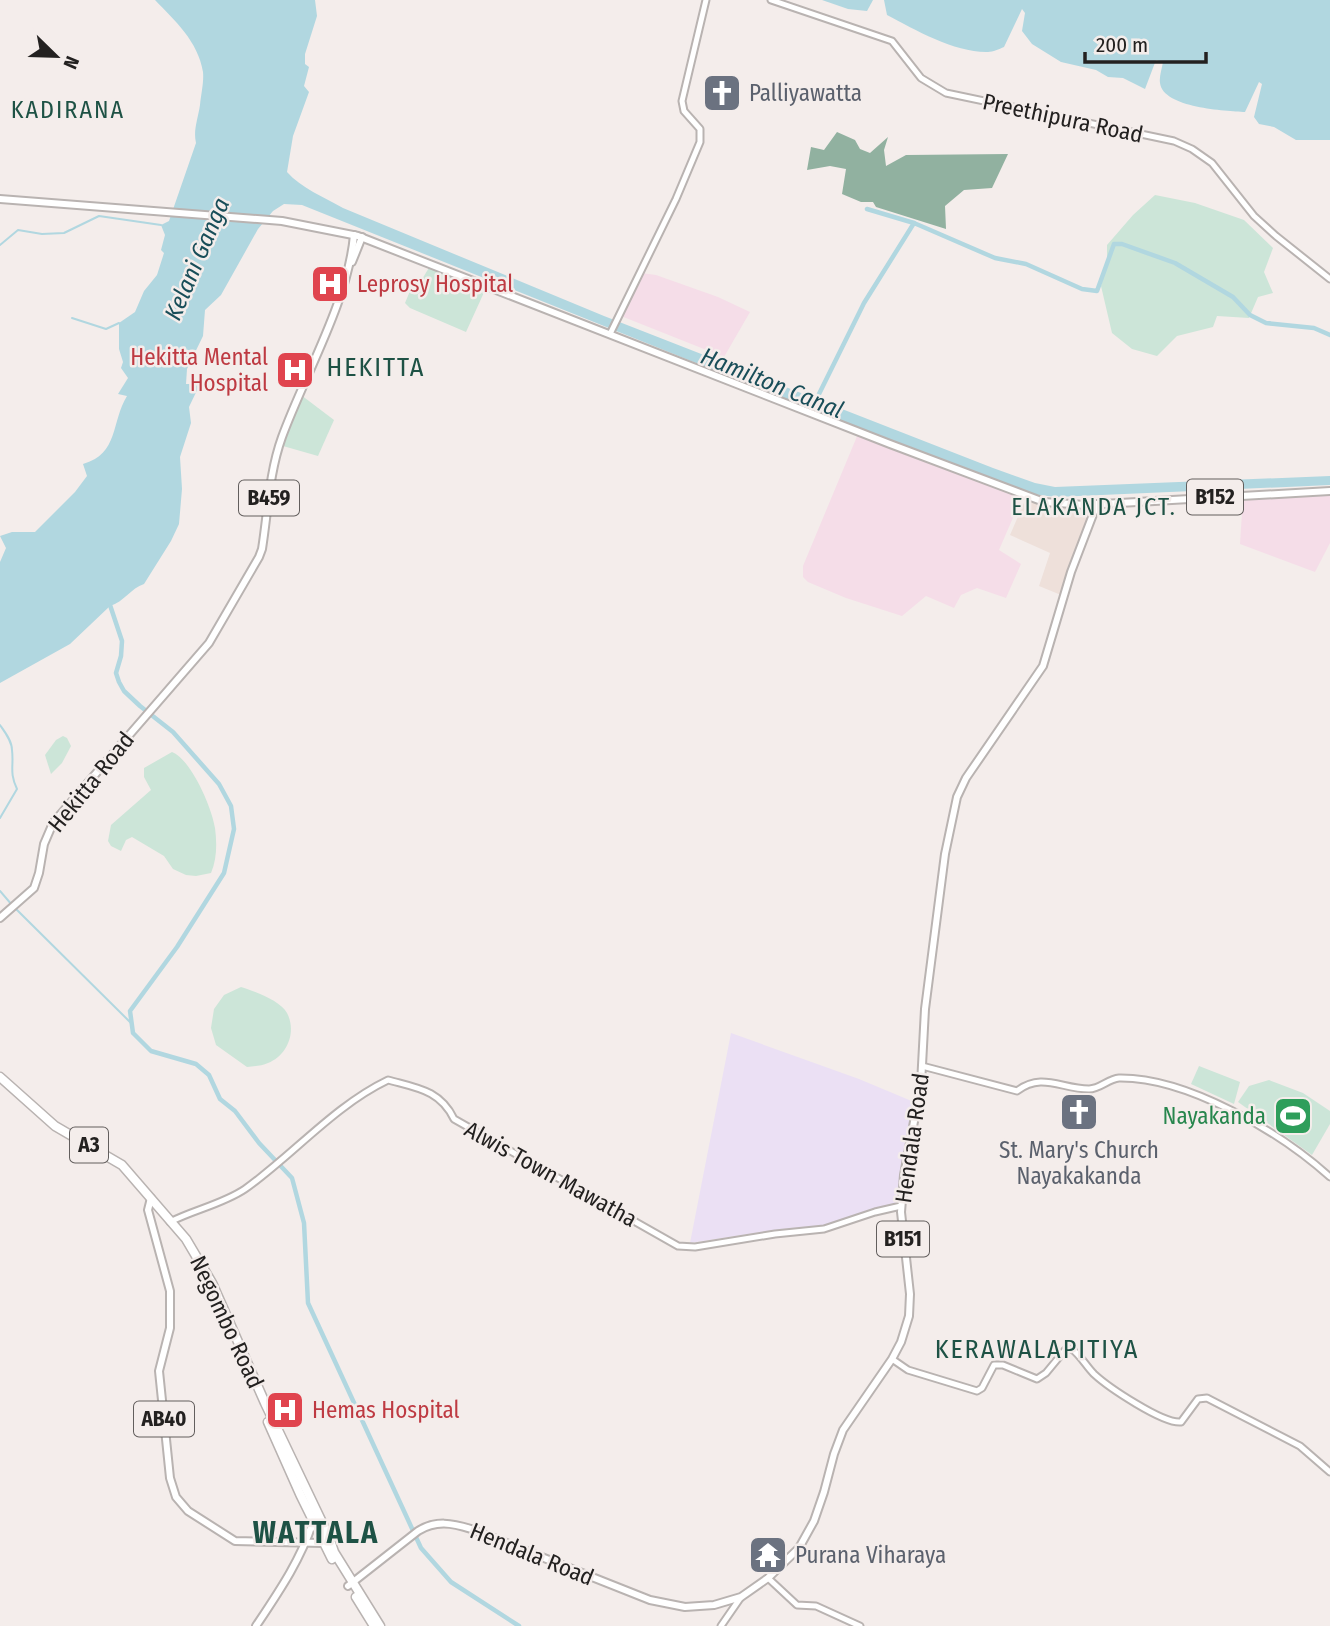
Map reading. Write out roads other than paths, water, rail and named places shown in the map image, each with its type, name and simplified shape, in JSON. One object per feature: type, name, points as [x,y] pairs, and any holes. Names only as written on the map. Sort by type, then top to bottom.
[{"type":"highway","name":"Negombo Road","points":[[0,1077],[55,1126],[122,1166],[192,1248],[212,1283],[334,1552],[374,1626]]},
{"type":"highway","name":"Negombo Road","points":[[0,1084],[56,1132],[114,1165],[150,1199]]},
{"type":"highway","name":"Negombo Road","points":[[169,1222],[193,1258],[218,1306],[323,1543],[380,1626]]},
{"type":"main road","name":"B152","points":[[0,199],[303,223],[358,236],[1024,495],[1052,503],[1085,505],[1330,491]]},
{"type":"main road","name":"Hekitta Road","points":[[0,918],[30,892],[36,883],[44,844],[53,823],[214,637],[259,557],[272,471],[281,441],[303,383],[327,333],[358,236]]},
{"type":"main road","name":"Hendala Road","points":[[350,1584],[429,1525],[455,1524],[650,1600],[685,1607],[715,1605],[741,1597],[768,1578],[799,1548],[814,1521],[843,1430],[892,1359],[901,1342],[909,1316],[901,1206],[905,1159],[921,1084],[929,967],[945,854],[957,797],[966,778],[1043,666],[1071,572],[1097,504]]},
{"type":"main road","points":[[1085,505],[1090,512],[1090,523]]},
{"type":"main road","name":"AB40","points":[[150,1199],[148,1210],[170,1291],[170,1328],[159,1371],[170,1478],[176,1497],[188,1511],[235,1541],[304,1543]]},
{"type":"main road","points":[[256,1626],[283,1583],[313,1521]]},
{"type":"main road","points":[[304,1543],[323,1543]]},
{"type":"street","points":[[610,334],[676,199],[700,141],[700,129],[684,111],[682,101],[706,0]]},
{"type":"street","name":"Preethipura Road","points":[[771,0],[892,41],[921,78],[946,93],[1174,142],[1192,149],[1212,163],[1254,216],[1330,279]]},
{"type":"street","points":[[922,1066],[1017,1091],[1029,1082],[1043,1081],[1092,1089],[1115,1078],[1168,1086],[1199,1095],[1233,1110],[1330,1177]]},
{"type":"street","name":"Alwis Town Mawatha","points":[[169,1222],[242,1191],[369,1090],[388,1080],[432,1094],[445,1104],[454,1119],[678,1246],[695,1247],[824,1229],[901,1206]]},
{"type":"street","points":[[892,1359],[908,1370],[974,1391],[982,1388],[993,1365],[1003,1365],[1037,1379],[1046,1373],[1065,1350],[1072,1349],[1094,1374],[1108,1385],[1167,1420],[1181,1422],[1198,1399],[1207,1398],[1300,1446],[1330,1472]]},
{"type":"street","points":[[768,1578],[797,1605],[816,1606],[860,1626]]},
{"type":"street","points":[[721,1626],[741,1597]]},
{"type":"water","points":[[155,0],[315,0],[317,16],[305,54],[305,64],[309,67],[304,86],[309,92],[293,136],[287,172],[306,188],[343,208],[604,316],[1035,483],[1055,487],[1330,476],[1330,485],[1056,497],[1031,494],[993,482],[302,205],[284,204],[273,211],[258,229],[221,295],[205,310],[203,336],[187,369],[186,384],[200,384],[189,407],[191,423],[180,457],[182,489],[179,524],[171,541],[144,584],[110,606],[70,644],[0,683],[0,562],[6,548],[0,536],[12,532],[35,532],[87,476],[83,464],[95,459],[109,445],[127,396],[118,394],[128,378],[121,368],[123,362],[119,349],[119,323],[135,312],[144,291],[157,275],[164,253],[161,250],[165,235],[161,225],[169,221],[196,143],[195,129],[203,80],[200,61],[185,32]]},
{"type":"water","points":[[822,0],[873,0],[867,11],[848,9]]},
{"type":"water","points":[[884,0],[1330,0],[1330,140],[1296,140],[1274,127],[1259,124],[1254,117],[1262,84],[1259,82],[1245,112],[1196,106],[1172,98],[1164,91],[1160,83],[1163,62],[1156,60],[1145,89],[1123,78],[1108,77],[1096,70],[1061,62],[1032,44],[1022,31],[1025,13],[1022,9],[1004,47],[990,52],[963,49],[936,40],[887,15]]},
{"type":"waterway","points":[[867,209],[914,223],[995,258],[1026,264],[1082,289],[1097,291],[1114,244],[1122,244],[1175,263],[1233,297],[1250,315],[1266,323],[1314,328],[1330,335]]},
{"type":"waterway","points":[[0,245],[18,230],[42,234],[64,233],[99,216],[161,225]]},
{"type":"waterway","name":"Hamilton Canal","points":[[819,394],[864,303],[914,223]]},
{"type":"waterway","points":[[72,318],[106,329],[119,323]]},
{"type":"waterway","points":[[109,602],[122,641],[116,673],[119,682],[124,691],[140,706],[173,732],[219,784],[231,806],[234,829],[224,873],[177,947],[130,1011],[133,1033],[151,1051],[196,1064],[209,1075],[220,1099],[235,1111],[259,1143],[292,1178],[304,1223],[308,1303],[421,1548],[451,1582],[519,1626]]},
{"type":"waterway","points":[[0,725],[11,743],[12,773],[17,789],[0,818]]},
{"type":"waterway","points":[[0,891],[12,905]]},
{"type":"waterway","points":[[16,909],[132,1024]]},
{"type":"place","name":"Palliyawatta","points":[[722,93]]},
{"type":"place","name":"Leprosy Hospital","points":[[330,284]]},
{"type":"place","name":"Hekitta Mental Hospital","points":[[295,370]]},
{"type":"place","name":"St. Mary's Church Nayakakanda","points":[[1079,1112]]},
{"type":"place","name":"Nayakanda","points":[[1293,1116]]},
{"type":"place","name":"Hemas Hospital","points":[[285,1410]]},
{"type":"place","name":"Purana Viharaya","points":[[768,1555]]},
{"type":"district","name":"KADIRANA","points":[[68,110]]},
{"type":"district","name":"HEKITTA","points":[[376,367]]},
{"type":"district","name":"ELAKANDA JCT.","points":[[1094,507]]},
{"type":"district","name":"KERAWALAPITIYA","points":[[1037,1349]]},
{"type":"district","name":"WATTALA","points":[[316,1533]]},
{"type":"water label","name":"Kelani Ganga","points":[[197,259]]}]
